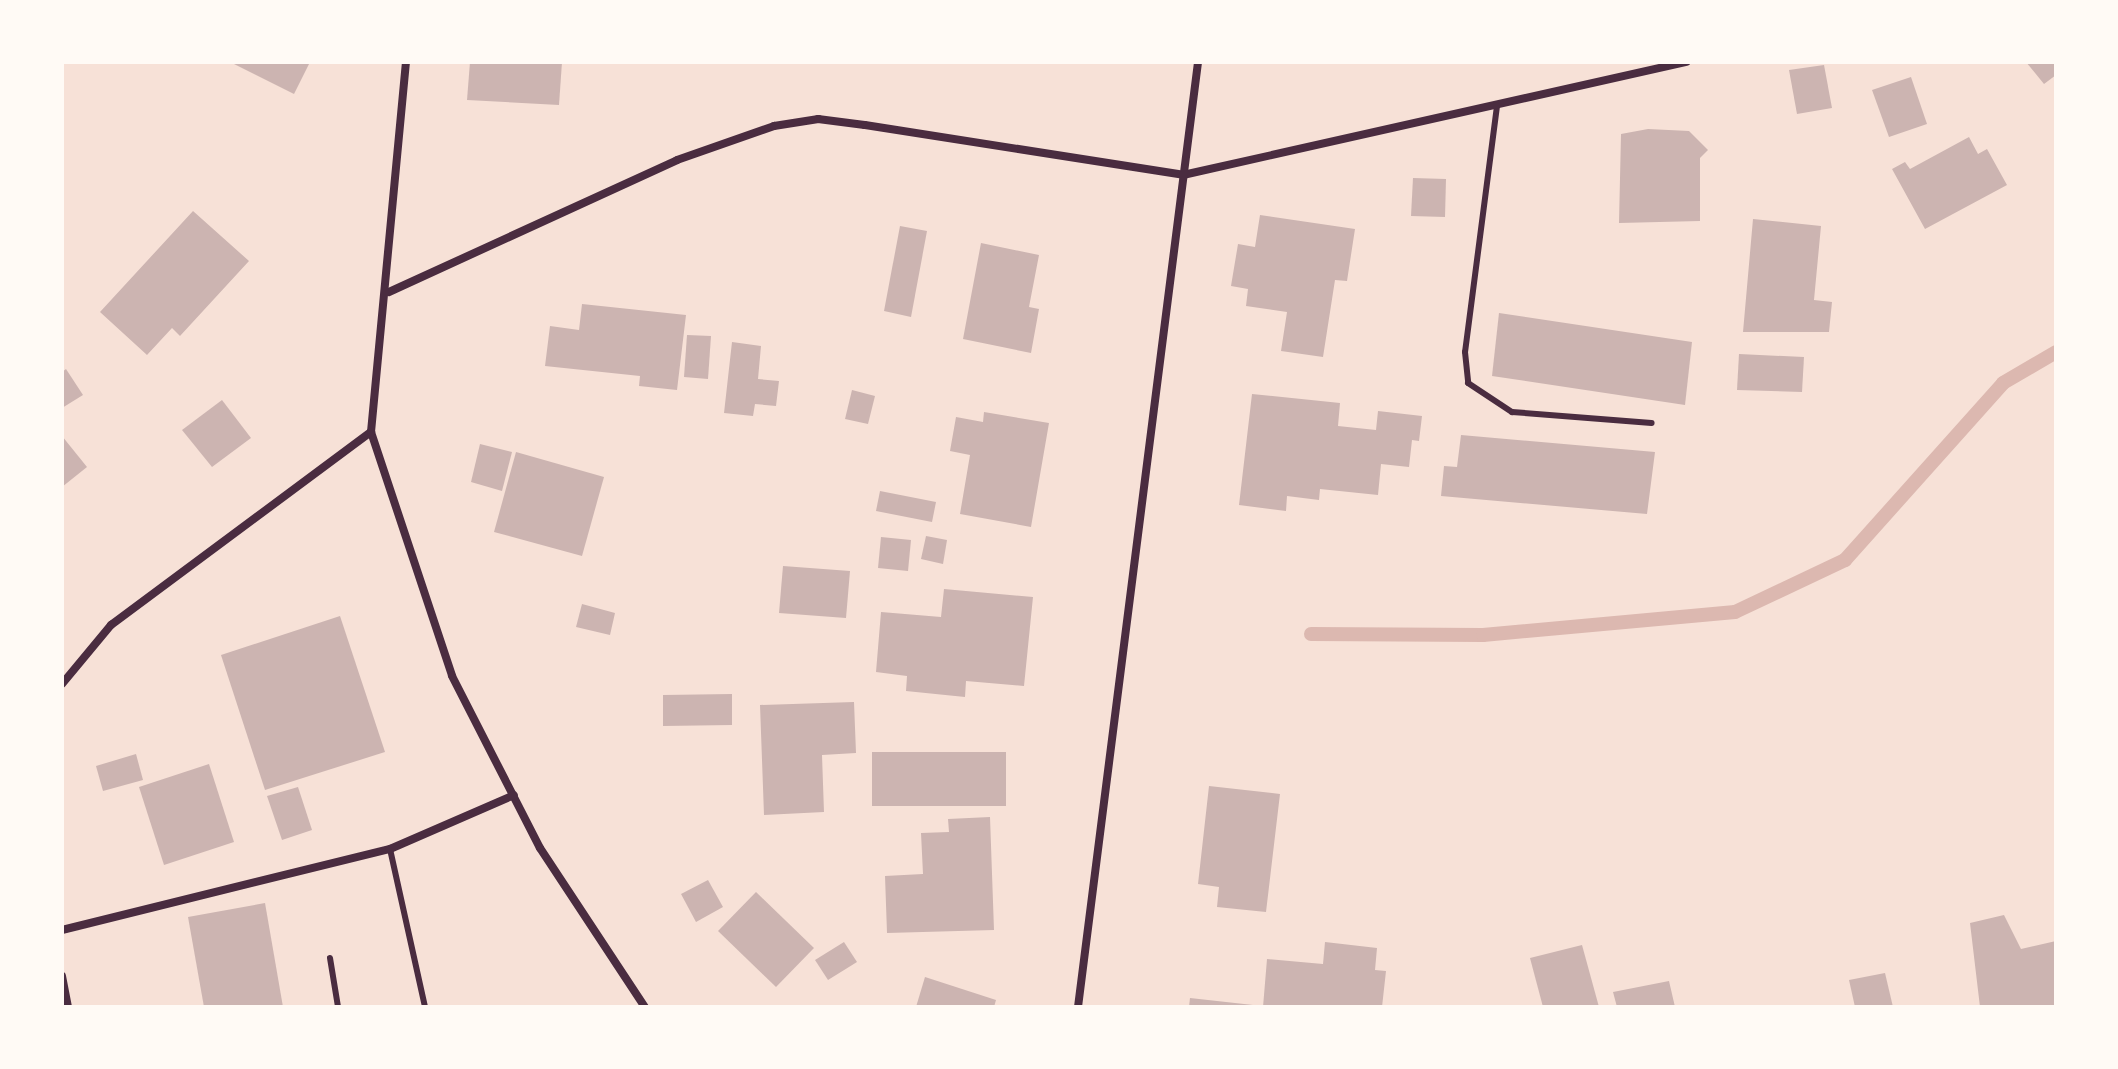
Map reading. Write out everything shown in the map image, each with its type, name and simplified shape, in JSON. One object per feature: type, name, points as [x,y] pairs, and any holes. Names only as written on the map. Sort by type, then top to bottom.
[{"type":"street","points":[[406,62],[389,292],[371,432],[452,676],[514,795],[645,1007]]},
{"type":"street","points":[[1078,1007],[1198,62]]},
{"type":"street","points":[[389,292],[734,137],[818,119],[1183,175],[1686,62]]},
{"type":"street","points":[[62,684],[111,625],[371,432]]},
{"type":"street","points":[[62,930],[390,849],[514,795]]},
{"type":"street","points":[[62,976],[68,1007]]},
{"type":"lane","points":[[1497,106],[1465,352],[1468,383],[1512,412],[1652,423]]},
{"type":"lane","points":[[390,849],[425,1007]]},
{"type":"lane","points":[[330,958],[338,1007]]},
{"type":"building","points":[[230,62],[310,62],[294,94]]},
{"type":"building","points":[[470,62],[562,62],[559,105],[467,100]]},
{"type":"building","points":[[2026,62],[2056,62],[2056,75],[2044,84]]},
{"type":"building","points":[[1824,65],[1832,108],[1797,114],[1789,70]]},
{"type":"building","points":[[1911,77],[1927,124],[1889,137],[1872,90]]},
{"type":"building","points":[[1648,129],[1689,131],[1708,150],[1700,158],[1700,221],[1619,223],[1621,134]]},
{"type":"building","points":[[1969,137],[1978,154],[1987,149],[2007,185],[1925,229],[1892,169],[1905,162],[1910,169]]},
{"type":"building","points":[[1413,178],[1446,179],[1445,217],[1411,216]]},
{"type":"building","points":[[193,211],[249,261],[180,336],[172,328],[147,355],[100,312]]},
{"type":"building","points":[[1260,215],[1355,229],[1347,281],[1335,280],[1323,357],[1281,351],[1287,312],[1246,306],[1248,289],[1231,286],[1238,244],[1255,247]]},
{"type":"building","points":[[1753,219],[1821,226],[1814,300],[1832,302],[1829,332],[1743,332]]},
{"type":"building","points":[[900,226],[927,231],[911,317],[884,311]]},
{"type":"building","points":[[981,243],[1039,255],[1029,307],[1039,309],[1031,353],[963,339]]},
{"type":"building","points":[[582,304],[686,315],[677,390],[639,386],[640,376],[545,366],[550,326],[579,330]]},
{"type":"building","points":[[1499,313],[1692,342],[1685,405],[1492,376]]},
{"type":"building","points":[[687,335],[711,336],[708,379],[684,377]]},
{"type":"building","points":[[732,342],[761,346],[758,379],[779,381],[776,406],[755,404],[753,416],[724,413]]},
{"type":"building","points":[[1739,354],[1804,357],[1802,392],[1737,390]]},
{"type":"building","points":[[66,369],[83,395],[62,408],[62,372]]},
{"type":"building","points":[[852,390],[875,396],[868,424],[845,419]]},
{"type":"building","points":[[1252,394],[1340,403],[1338,426],[1376,430],[1378,411],[1422,416],[1419,441],[1412,440],[1409,467],[1381,464],[1378,495],[1320,489],[1319,500],[1287,496],[1286,511],[1239,505]]},
{"type":"building","points":[[222,400],[251,438],[212,467],[182,430]]},
{"type":"building","points":[[984,412],[1049,423],[1031,527],[960,514],[970,455],[950,451],[956,417],[983,422]]},
{"type":"building","points":[[1461,435],[1655,452],[1647,514],[1441,496],[1444,466],[1457,467]]},
{"type":"building","points":[[62,436],[87,467],[62,487]]},
{"type":"building","points":[[480,444],[512,452],[502,491],[471,482]]},
{"type":"building","points":[[516,452],[604,477],[582,556],[494,532]]},
{"type":"building","points":[[880,491],[936,502],[932,522],[876,511]]},
{"type":"building","points":[[926,536],[947,540],[943,564],[921,559]]},
{"type":"building","points":[[881,537],[911,540],[908,571],[878,568]]},
{"type":"building","points":[[783,566],[850,571],[846,618],[779,613]]},
{"type":"building","points":[[944,589],[1033,597],[1024,686],[966,681],[965,697],[906,691],[907,676],[876,672],[881,612],[941,617]]},
{"type":"building","points":[[582,604],[615,613],[610,635],[576,627]]},
{"type":"building","points":[[340,616],[385,752],[265,790],[221,655]]},
{"type":"building","points":[[732,694],[732,725],[663,726],[663,695]]},
{"type":"building","points":[[854,702],[856,753],[822,755],[824,812],[764,815],[760,705]]},
{"type":"building","points":[[872,752],[1006,752],[1006,806],[872,806]]},
{"type":"building","points":[[136,754],[143,780],[103,791],[96,766]]},
{"type":"building","points":[[209,764],[234,842],[164,865],[139,787]]},
{"type":"building","points":[[1209,786],[1280,794],[1266,912],[1217,907],[1219,887],[1198,884]]},
{"type":"building","points":[[298,787],[312,830],[282,840],[267,796]]},
{"type":"building","points":[[990,817],[994,930],[887,933],[885,876],[923,874],[921,833],[949,832],[948,819]]},
{"type":"building","points":[[708,880],[723,907],[696,922],[681,894]]},
{"type":"building","points":[[756,892],[814,948],[776,987],[718,931]]},
{"type":"building","points":[[265,903],[283,1007],[204,1007],[188,917]]},
{"type":"building","points":[[2004,915],[2021,949],[2056,941],[2056,1007],[1980,1007],[1970,923]]},
{"type":"building","points":[[844,942],[857,962],[828,980],[815,960]]},
{"type":"building","points":[[1325,942],[1377,948],[1375,970],[1386,971],[1382,1007],[1263,1007],[1267,959],[1323,964]]},
{"type":"building","points":[[1582,945],[1599,1007],[1543,1007],[1530,958]]},
{"type":"building","points":[[1885,973],[1893,1007],[1855,1007],[1849,980]]},
{"type":"building","points":[[925,977],[996,1000],[994,1007],[916,1007]]},
{"type":"building","points":[[1669,981],[1675,1007],[1617,1007],[1613,992]]},
{"type":"building","points":[[1190,998],[1253,1005],[1253,1007],[1189,1007]]},
{"type":"waterway","points":[[1311,634],[1483,635],[1735,612],[1845,560],[2003,383],[2056,352]]}]
